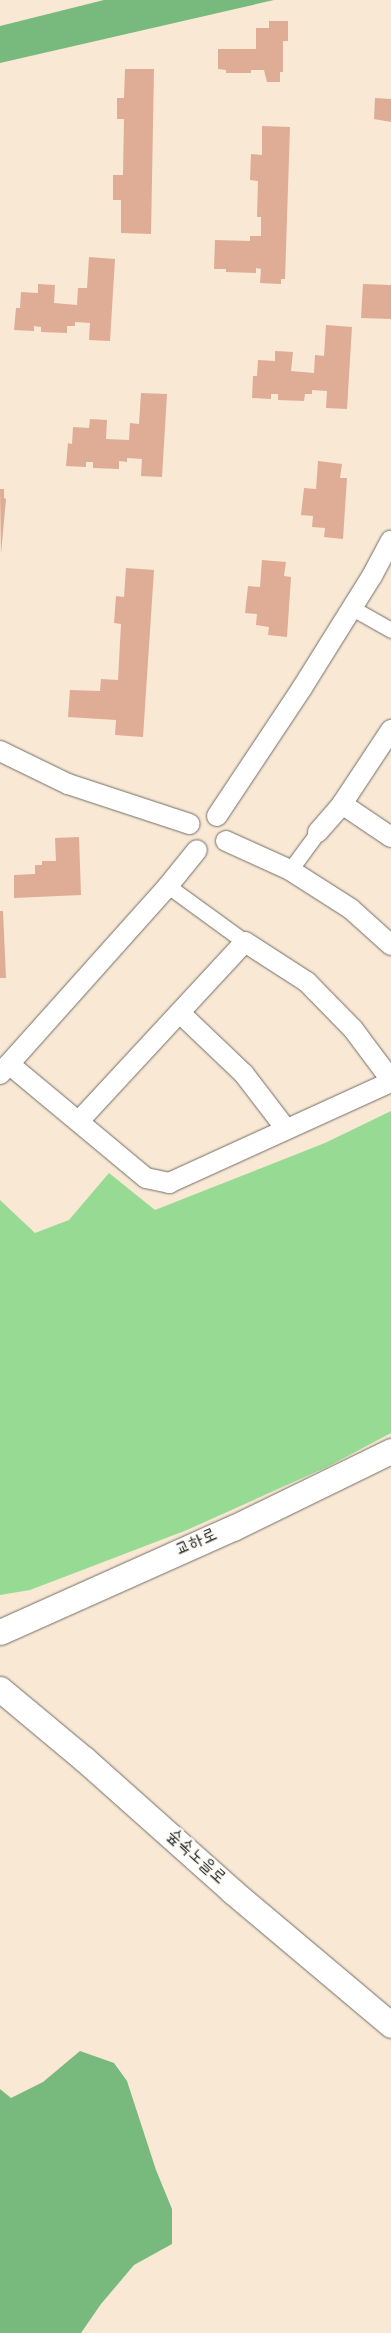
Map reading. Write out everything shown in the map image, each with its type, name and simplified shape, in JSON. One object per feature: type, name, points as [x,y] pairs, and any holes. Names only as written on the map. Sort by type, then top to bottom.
[{"type":"street","points":[[217,816],[352,608],[391,541]]},
{"type":"street","points":[[352,608],[391,630]]},
{"type":"street","points":[[290,870],[318,832],[342,804],[391,730]]},
{"type":"street","points":[[0,751],[68,784],[190,824]]},
{"type":"street","points":[[342,804],[391,837]]},
{"type":"street","points":[[204,814],[217,816],[226,826],[226,841],[220,849],[214,852],[202,853],[196,850],[189,840],[190,824],[204,814]]},
{"type":"street","points":[[226,841],[290,870],[351,909],[391,945]]},
{"type":"street","points":[[168,886],[245,942],[307,982],[353,1029],[391,1081],[169,1183],[146,1178],[79,1121],[5,1069],[168,886],[196,850]]},
{"type":"street","points":[[79,1121],[245,942]]},
{"type":"street","points":[[180,1013],[244,1074],[286,1129]]},
{"type":"street","name":"교하로","points":[[0,1632],[233,1528],[391,1452]]},
{"type":"street","name":"숲속노을로","points":[[1,1691],[84,1759],[232,1890],[391,2025]]},
{"type":"green space","points":[[104,0],[274,0],[0,63],[0,26]]},
{"type":"green space","points":[[391,1111],[391,1433],[327,1467],[187,1530],[30,1590],[0,1595],[0,1200],[35,1233],[69,1220],[109,1173],[155,1210],[325,1143]]},
{"type":"green space","points":[[80,2051],[114,2063],[127,2081],[156,2170],[172,2209],[172,2244],[134,2265],[101,2304],[81,2333],[0,2333],[0,2089],[11,2098],[43,2082]]},
{"type":"building","points":[[269,21],[288,21],[288,41],[283,41],[283,72],[280,72],[280,82],[267,82],[264,70],[251,70],[251,73],[226,73],[226,70],[218,69],[218,49],[256,49],[256,28],[269,28]]},
{"type":"building","points":[[125,69],[154,69],[151,234],[121,233],[121,200],[113,200],[113,175],[123,175],[124,119],[117,119],[117,98],[124,98]]},
{"type":"building","points":[[375,98],[391,99],[391,122],[374,119]]},
{"type":"building","points":[[262,126],[290,127],[285,279],[281,279],[281,284],[260,283],[261,269],[256,268],[256,273],[226,272],[226,269],[214,269],[215,240],[250,241],[250,236],[261,236],[261,217],[257,217],[258,181],[250,180],[251,154],[262,155]]},
{"type":"building","points":[[89,257],[115,259],[110,341],[89,340],[90,323],[75,322],[75,326],[67,326],[67,333],[41,332],[41,327],[34,326],[34,331],[14,330],[16,308],[20,308],[21,292],[38,293],[38,284],[55,285],[54,303],[77,305],[78,288],[87,288]]},
{"type":"building","points":[[363,284],[391,285],[391,319],[361,318]]},
{"type":"building","points":[[326,325],[352,327],[347,409],[326,408],[327,391],[312,390],[312,394],[305,394],[304,401],[278,400],[278,394],[271,394],[271,399],[252,398],[253,376],[257,376],[258,360],[275,361],[275,351],[293,352],[291,371],[314,373],[315,355],[324,356]]},
{"type":"building","points":[[141,393],[167,394],[162,477],[141,476],[142,459],[127,458],[127,462],[119,461],[119,469],[93,468],[93,462],[86,462],[86,467],[66,466],[68,443],[72,444],[73,427],[89,428],[90,419],[107,420],[106,439],[129,440],[130,423],[139,424]]},
{"type":"building","points":[[318,461],[342,464],[340,478],[347,478],[343,539],[324,537],[325,528],[312,527],[313,516],[301,515],[304,488],[316,489]]},
{"type":"building","points":[[0,489],[4,489],[4,498],[6,499],[1,554]]},
{"type":"building","points":[[262,560],[286,562],[284,576],[291,577],[287,637],[268,635],[269,627],[256,625],[257,614],[245,613],[248,586],[260,587]]},
{"type":"building","points":[[126,568],[154,570],[143,737],[115,735],[116,720],[68,717],[70,690],[100,691],[101,679],[118,680],[121,624],[114,623],[116,596],[124,597]]},
{"type":"building","points":[[79,837],[81,895],[14,898],[14,875],[35,874],[35,865],[42,865],[42,861],[56,861],[55,838]]},
{"type":"building","points":[[0,911],[3,911],[6,978],[0,978]]}]
